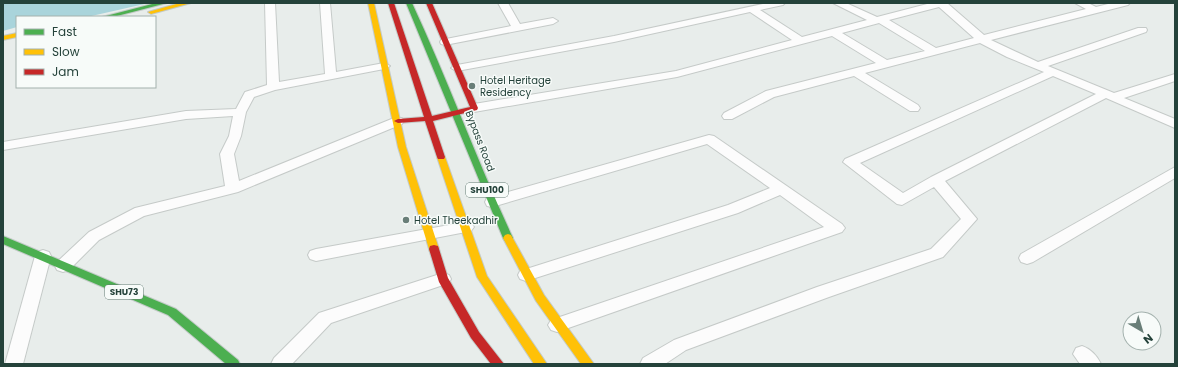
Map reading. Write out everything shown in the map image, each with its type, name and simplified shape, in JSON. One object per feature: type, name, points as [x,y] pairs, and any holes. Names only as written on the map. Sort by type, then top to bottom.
[{"type":"main road","points":[[109,16],[164,3]]},
{"type":"main road","points":[[138,16],[188,3]]},
{"type":"main road","points":[[371,3],[384,66],[398,121],[402,148],[443,279],[475,335],[498,364]]},
{"type":"main road","name":"SHU100","points":[[391,3],[428,120],[482,277],[541,364]]},
{"type":"main road","name":"Bypass Road","points":[[408,3],[424,34],[492,202],[526,275],[557,325],[588,364]]},
{"type":"main road","points":[[398,121],[428,120],[457,114],[474,108],[429,3]]},
{"type":"main road","points":[[3,38],[16,35]]},
{"type":"main road","points":[[3,45],[16,42]]},
{"type":"main road","name":"SHU73","points":[[3,240],[172,312],[234,364]]},
{"type":"street","points":[[270,3],[273,87]]},
{"type":"street","points":[[325,3],[331,76]]},
{"type":"street","points":[[503,3],[517,28]]},
{"type":"street","points":[[456,68],[614,39],[780,3]]},
{"type":"street","points":[[838,3],[878,20],[935,52]]},
{"type":"street","points":[[1080,3],[1095,10]]},
{"type":"street","points":[[728,116],[770,94],[1124,3]]},
{"type":"street","points":[[474,108],[676,74],[936,4],[983,40],[1012,55],[1175,124]]},
{"type":"street","points":[[753,10],[801,41]]},
{"type":"street","points":[[445,42],[553,21]]},
{"type":"street","points":[[1038,66],[1142,30]]},
{"type":"street","points":[[833,32],[887,64]]},
{"type":"street","points":[[233,189],[227,154],[235,136],[240,112],[249,95],[273,87],[384,66]]},
{"type":"street","points":[[856,72],[914,108]]},
{"type":"street","points":[[1054,72],[850,162],[902,200],[936,180],[1110,96],[1175,77]]},
{"type":"street","points":[[1158,117],[1175,110]]},
{"type":"street","points":[[3,146],[102,128],[186,115],[240,112]]},
{"type":"street","points":[[63,266],[94,236],[140,212],[233,189],[398,121]]},
{"type":"street","points":[[492,202],[708,139],[838,228],[557,325]]},
{"type":"street","points":[[1027,258],[1175,172]]},
{"type":"street","points":[[649,364],[680,345],[937,252],[970,219],[936,180]]},
{"type":"street","points":[[526,275],[733,209],[782,189]]},
{"type":"street","points":[[316,255],[466,227]]},
{"type":"street","points":[[14,364],[43,256]]},
{"type":"street","points":[[280,364],[325,318],[443,279]]},
{"type":"water","points":[[3,3],[149,3],[91,16],[16,16],[16,27],[3,31]]},
{"type":"traffic: fast","points":[[109,16],[164,3]]},
{"type":"traffic: fast","points":[[409,3],[435,61],[482,180],[508,238]]},
{"type":"traffic: fast","points":[[3,240],[172,312],[234,364]]},
{"type":"traffic: slow","points":[[151,12],[188,3]]},
{"type":"traffic: slow","points":[[371,3],[402,147],[434,249]]},
{"type":"traffic: slow","points":[[3,38],[16,35]]},
{"type":"traffic: slow","points":[[441,157],[482,277],[541,364]]},
{"type":"traffic: slow","points":[[508,238],[540,298],[588,364]]},
{"type":"traffic: jam","points":[[391,3],[441,157]]},
{"type":"traffic: jam","points":[[398,121],[436,118],[474,108],[429,3]]},
{"type":"traffic: jam","points":[[434,249],[443,279],[475,335],[498,364]]},
{"type":"place","name":"Hotel Heritage Residency","points":[[472,86]]},
{"type":"place","name":"Hotel Theekadhir","points":[[406,220]]}]
